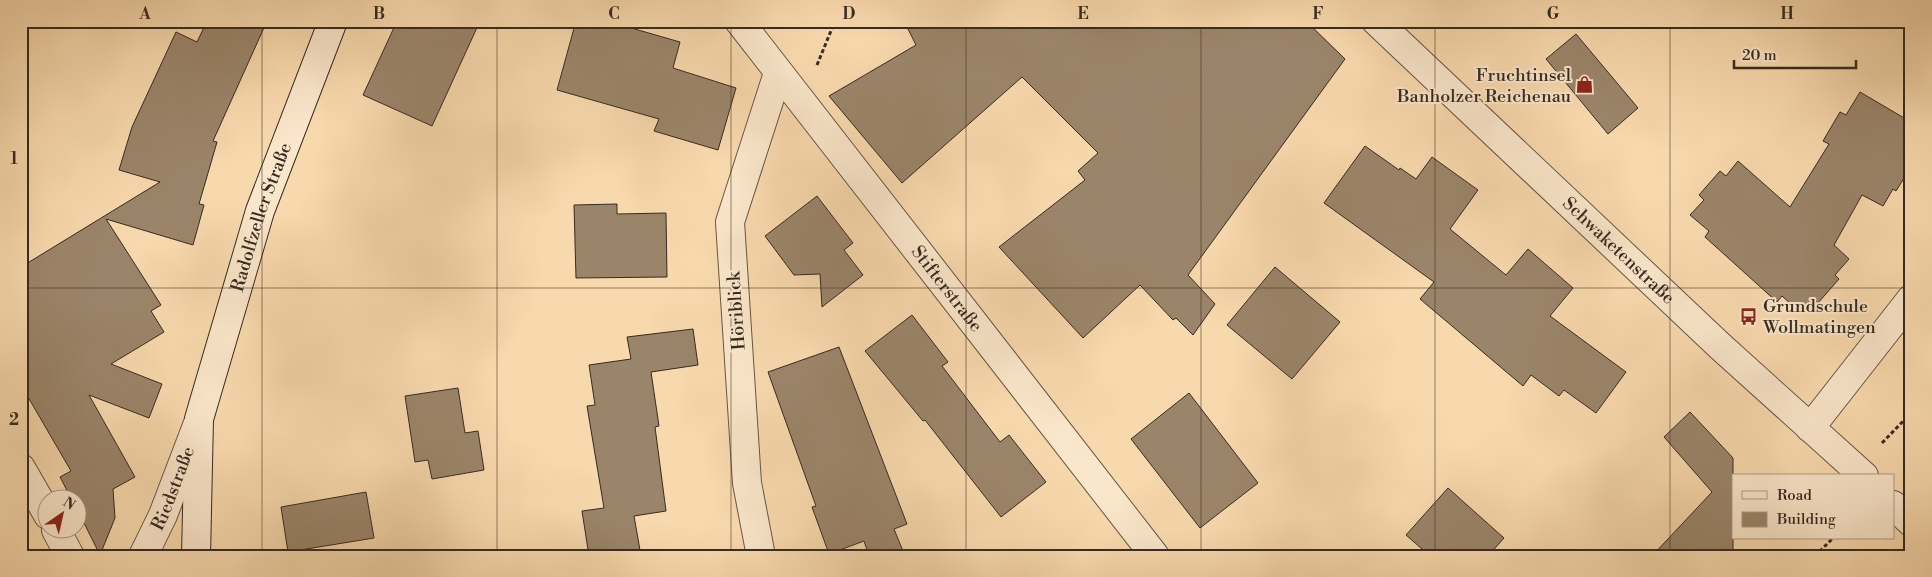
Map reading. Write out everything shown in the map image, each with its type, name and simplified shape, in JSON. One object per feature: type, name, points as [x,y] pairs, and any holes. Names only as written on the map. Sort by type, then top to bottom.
[{"type":"street","name":"Radolfzeller Straße","points":[[199,419],[260,212],[333,21]]},
{"type":"street","name":"Stifterstraße","points":[[739,21],[1155,556]]},
{"type":"street","name":"Schwaketenstraße","points":[[1376,21],[1714,340],[1860,472]]},
{"type":"street","name":"Höriblick","points":[[761,556],[747,483],[730,222],[778,73]]},
{"type":"street","points":[[1810,428],[1911,299]]},
{"type":"street","name":"Riedstraße","points":[[143,556],[162,515],[199,419]]},
{"type":"street","points":[[196,556],[199,419]]},
{"type":"street","points":[[21,468],[38,498]]},
{"type":"street","points":[[1894,506],[1911,522]]},
{"type":"street","points":[[61,540],[70,556]]},
{"type":"path","points":[[797,96],[816,67],[835,21]]},
{"type":"path","points":[[1860,472],[1911,413]]},
{"type":"path","points":[[1814,556],[1831,540]]},
{"type":"building","points":[[207,21],[267,21],[213,141],[217,142],[199,204],[204,205],[193,245],[106,219],[161,305],[151,311],[164,332],[111,364],[162,384],[149,418],[89,395],[135,477],[113,489],[115,518],[100,555],[88,531],[88,490],[67,490],[60,477],[71,471],[21,385],[21,267],[160,182],[119,170],[132,127],[176,32],[197,42]]},
{"type":"building","points":[[397,21],[480,21],[432,126],[363,95]]},
{"type":"building","points":[[576,21],[607,21],[680,42],[673,68],[736,88],[718,150],[654,131],[659,119],[557,90]]},
{"type":"building","points":[[904,21],[1306,21],[1345,59],[1188,275],[1215,304],[1193,335],[1176,318],[1173,320],[1140,285],[1083,338],[999,247],[1085,180],[1078,171],[1098,153],[1022,77],[902,183],[829,96],[916,45]]},
{"type":"building","points":[[1576,34],[1638,108],[1608,134],[1546,59]]},
{"type":"building","points":[[1860,92],[1911,122],[1911,167],[1896,191],[1893,189],[1883,206],[1862,195],[1834,245],[1849,259],[1835,275],[1839,279],[1818,303],[1814,299],[1801,313],[1782,296],[1777,302],[1705,237],[1709,231],[1690,215],[1704,200],[1699,195],[1720,171],[1726,176],[1738,161],[1790,207],[1829,144],[1823,141],[1840,112],[1846,115]]},
{"type":"building","points":[[1365,146],[1399,170],[1400,168],[1416,179],[1432,157],[1478,190],[1450,229],[1506,275],[1528,249],[1573,288],[1550,316],[1626,372],[1596,413],[1564,390],[1559,396],[1531,375],[1523,386],[1420,299],[1434,282],[1324,203]]},
{"type":"building","points":[[817,196],[853,243],[844,250],[863,275],[822,307],[820,274],[794,275],[765,236]]},
{"type":"building","points":[[617,204],[617,214],[666,213],[667,277],[576,278],[574,205]]},
{"type":"building","points":[[1275,267],[1340,322],[1292,379],[1227,325]]},
{"type":"building","points":[[912,315],[948,362],[942,366],[1000,442],[1009,435],[1046,482],[1001,517],[925,420],[923,421],[865,351]]},
{"type":"building","points":[[693,329],[698,365],[651,372],[659,426],[655,427],[666,511],[634,516],[641,556],[589,556],[582,511],[604,508],[587,406],[595,405],[589,365],[631,359],[627,337]]},
{"type":"building","points":[[839,347],[907,524],[894,529],[905,556],[869,556],[864,541],[829,554],[812,507],[816,506],[768,372]]},
{"type":"building","points":[[458,388],[465,433],[478,431],[484,470],[432,479],[428,460],[415,462],[405,396]]},
{"type":"building","points":[[1189,393],[1258,483],[1200,528],[1131,439]]},
{"type":"building","points":[[1690,412],[1733,458],[1733,556],[1652,556],[1712,492],[1664,437]]},
{"type":"building","points":[[1448,488],[1504,538],[1488,556],[1430,556],[1406,535]]},
{"type":"building","points":[[366,492],[374,538],[288,552],[281,507]]},
{"type":"place","name":"Fruchtinsel Banholzer Reichenau","points":[[1585,85]]},
{"type":"place","name":"Grundschule Wollmatingen","points":[[1749,316]]}]
